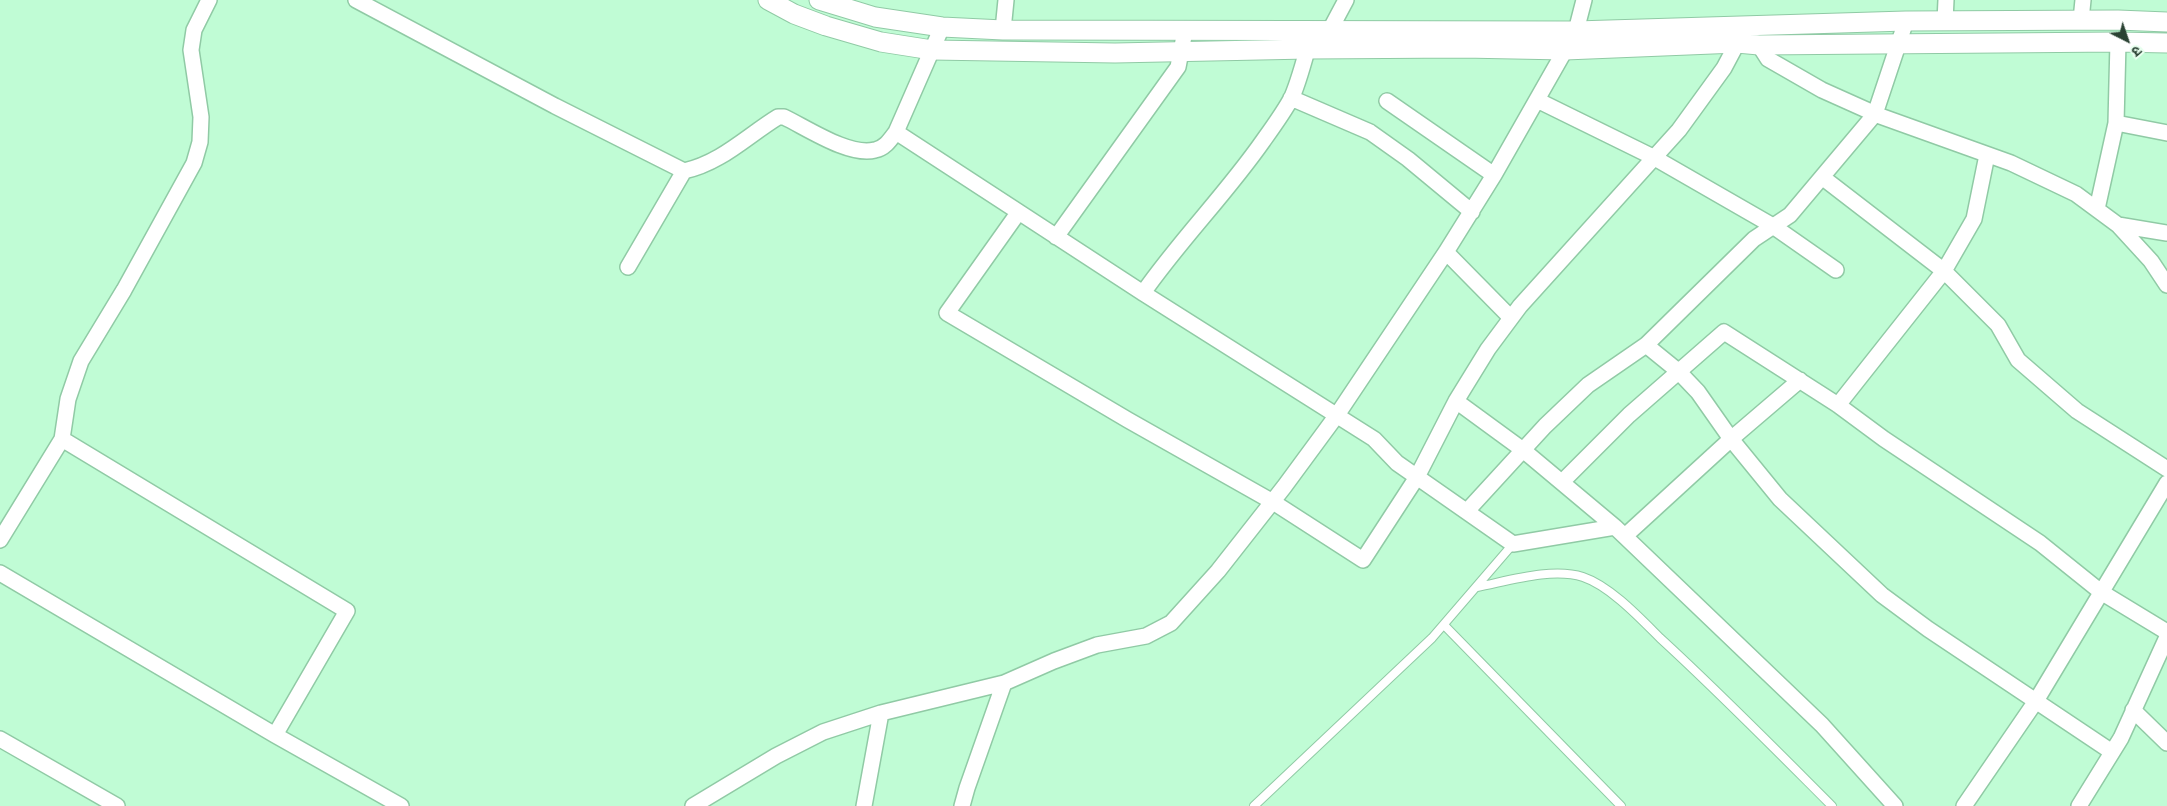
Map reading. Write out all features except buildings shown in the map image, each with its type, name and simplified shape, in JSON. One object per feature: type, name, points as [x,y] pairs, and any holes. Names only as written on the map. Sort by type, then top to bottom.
[{"type":"street","points":[[0,540],[62,439],[68,398],[81,361],[124,290],[194,163],[200,142],[200,118],[191,50],[194,30],[209,0]]},
{"type":"street","points":[[356,0],[555,106],[684,171]]},
{"type":"street","points":[[768,0],[794,14],[826,26],[881,42],[932,50],[1106,53],[1308,49],[1463,48],[1565,50],[1737,43],[1759,45],[2167,43]]},
{"type":"street","points":[[819,0],[875,17],[942,27],[1003,30],[1576,31],[1906,21],[2081,20],[2167,22]]},
{"type":"street","points":[[1003,30],[1006,0]]},
{"type":"street","points":[[1143,293],[1167,260],[1241,173],[1291,98],[1308,49],[1346,0]]},
{"type":"street","points":[[693,806],[776,756],[823,732],[881,713],[1004,683],[1088,648],[1146,636],[1170,623],[1218,571],[1273,502],[1337,415],[1446,252],[1494,175],[1576,31],[1584,0]]},
{"type":"street","points":[[1945,21],[1946,0]]},
{"type":"street","points":[[2081,20],[2083,0]]},
{"type":"street","points":[[1467,511],[1522,450],[1588,385],[1646,345],[1754,239],[1790,215],[1875,114],[1906,21]]},
{"type":"street","points":[[1018,213],[947,313],[1128,420],[1273,502],[1363,560],[1417,477],[1456,401],[1488,349],[1520,306],[1678,130],[1724,68],[1746,26]]},
{"type":"street","points":[[628,267],[684,171],[709,163],[778,117],[784,117],[842,146],[865,152],[876,150],[886,145],[896,132],[942,27]]},
{"type":"street","points":[[1056,237],[1178,67],[1185,31]]},
{"type":"street","points":[[2097,210],[2116,123],[2118,42]]},
{"type":"street","points":[[1759,45],[1768,59],[1822,90],[1875,114],[2011,163],[2076,194],[2118,225],[2151,261],[2167,285]]},
{"type":"street","points":[[1291,98],[1370,132],[1472,212]]},
{"type":"street","points":[[1537,100],[1653,157],[1773,226],[1836,270]]},
{"type":"street","points":[[1387,101],[1494,175]]},
{"type":"street","points":[[2116,123],[2167,133]]},
{"type":"street","points":[[896,132],[1018,213],[1374,439],[1397,462],[1513,544],[1620,531],[1800,380]]},
{"type":"street","points":[[1838,405],[1944,271],[1974,220],[1988,155]]},
{"type":"street","points":[[1822,177],[1944,271],[1998,325],[2018,360],[2077,411],[2167,469]]},
{"type":"street","points":[[2118,225],[2167,233]]},
{"type":"street","points":[[1446,252],[1511,318]]},
{"type":"street","points":[[1562,482],[1629,415],[1724,332],[1838,405],[1963,494],[2040,543],[2101,592],[2167,632]]},
{"type":"street","points":[[1646,345],[1678,371],[1698,392],[1731,439],[1780,499],[1882,595],[1928,629],[2112,752]]},
{"type":"street","points":[[1456,401],[1522,450],[1620,531],[1822,725],[1895,806]]},
{"type":"street","points":[[62,439],[347,611],[275,735]]},
{"type":"street","points":[[1964,806],[2036,701],[2167,484]]},
{"type":"street","points":[[0,573],[275,735],[401,806]]},
{"type":"street","points":[[2079,806],[2112,752],[2167,637]]},
{"type":"street","points":[[962,806],[1004,683]]},
{"type":"street","points":[[2133,710],[2167,743]]},
{"type":"street","points":[[864,806],[881,713]]},
{"type":"street","points":[[0,739],[117,806]]},
{"type":"lane","points":[[1254,806],[1444,625],[1513,544]]},
{"type":"lane","points":[[1477,587],[1531,576],[1562,574],[1583,577],[1602,587],[1638,617],[1716,689],[1832,806]]},
{"type":"lane","points":[[1444,625],[1621,806]]}]
